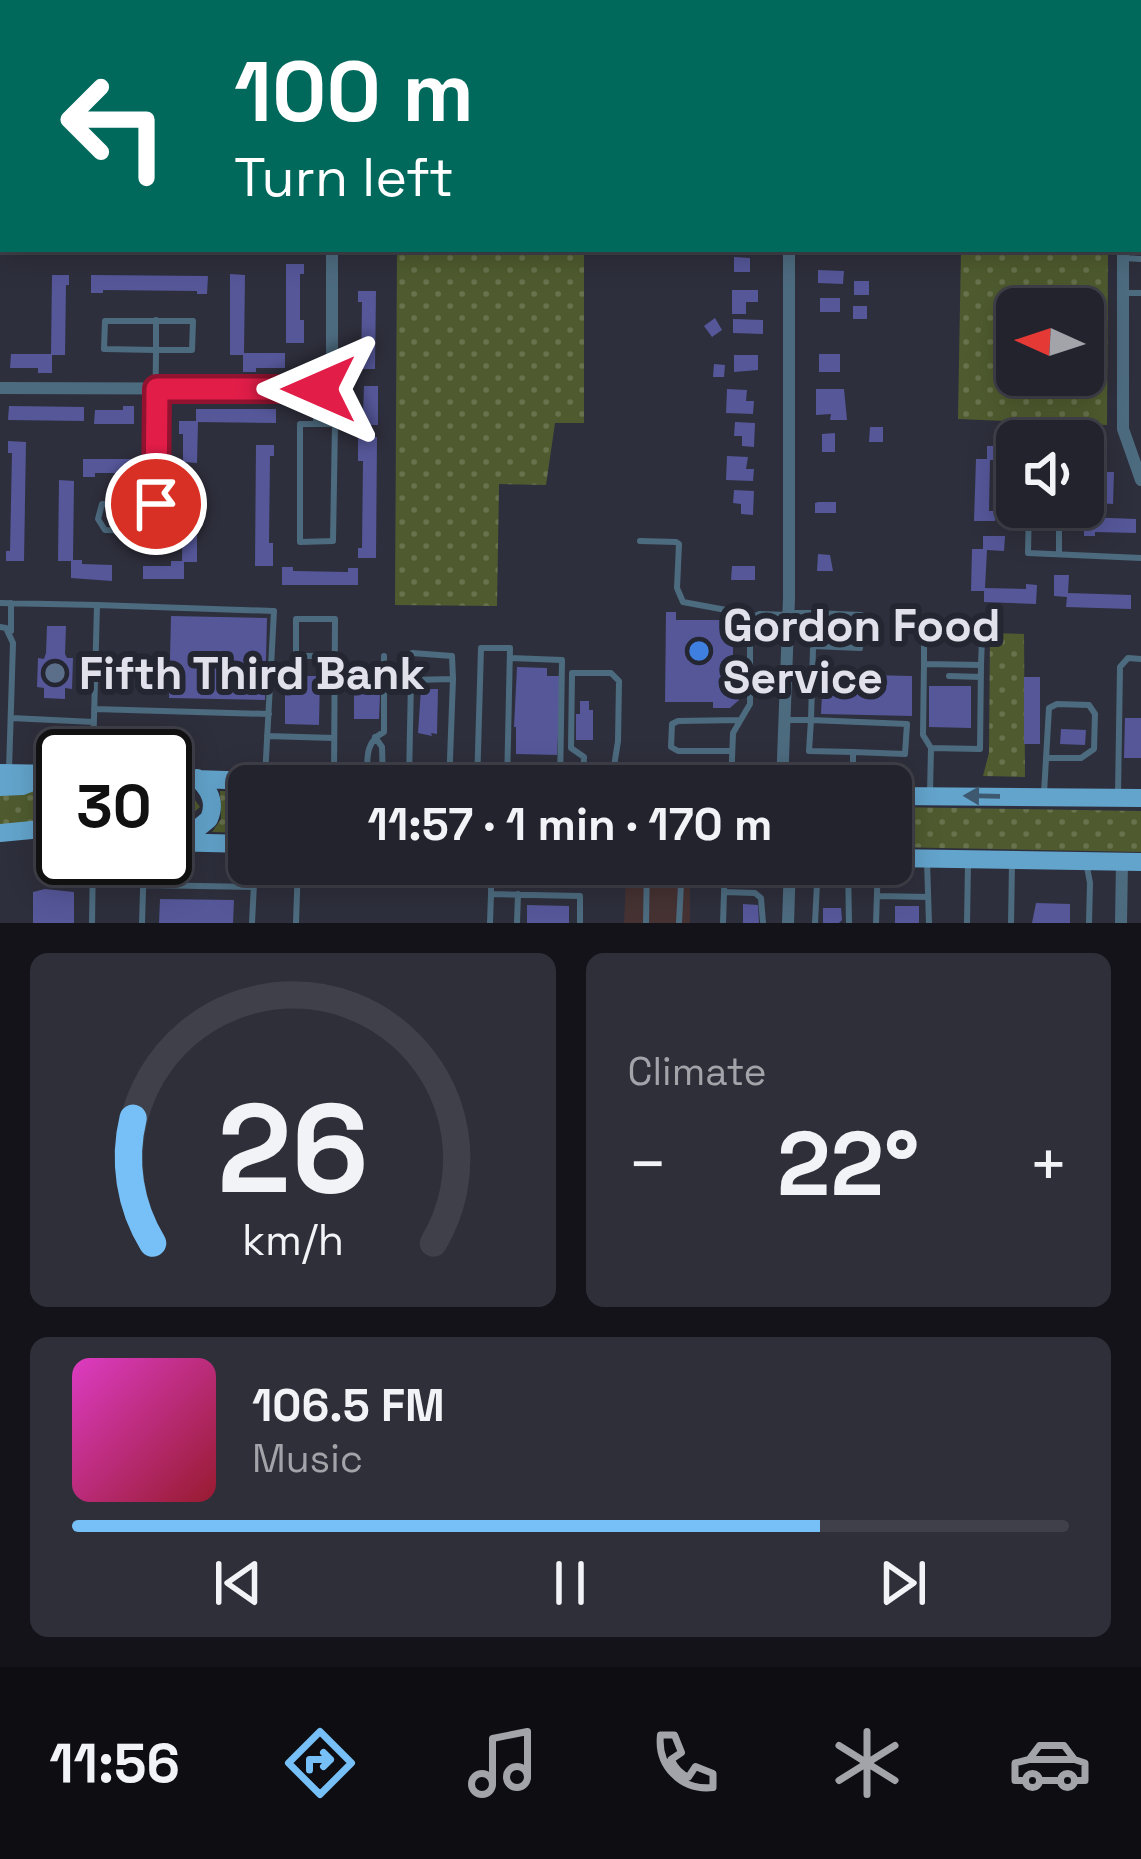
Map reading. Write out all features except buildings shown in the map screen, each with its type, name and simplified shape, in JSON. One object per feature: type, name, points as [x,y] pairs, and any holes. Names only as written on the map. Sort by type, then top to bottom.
[{"type":"main road","points":[[3,778],[36,776]]},
{"type":"main road","points":[[192,778],[228,779]]},
{"type":"main road","points":[[192,829],[208,820],[212,800],[197,778]]},
{"type":"main road","points":[[912,795],[1141,798]]},
{"type":"main road","points":[[0,836],[36,831]]},
{"type":"main road","points":[[0,836],[36,838]]},
{"type":"main road","points":[[192,843],[228,844]]},
{"type":"main road","points":[[912,858],[1131,862]]},
{"type":"street","points":[[0,388],[316,390],[325,386],[332,372],[332,252]]},
{"type":"street","points":[[783,765],[789,252]]},
{"type":"street","points":[[1123,254],[1122,414],[1141,480]]},
{"type":"street","points":[[1121,923],[1131,862]]},
{"type":"street","points":[[788,923],[789,885]]},
{"type":"lane","points":[[1123,254],[1141,259]]},
{"type":"lane","points":[[1123,293],[1141,293]]},
{"type":"lane","points":[[156,320],[156,504],[154,531],[105,530],[98,519],[102,504],[156,504]]},
{"type":"lane","points":[[105,321],[193,321],[192,350],[156,350],[104,349],[105,321]]},
{"type":"lane","points":[[316,390],[316,424]]},
{"type":"lane","points":[[300,424],[316,424],[335,424],[333,541],[300,542],[300,424]]},
{"type":"lane","points":[[1029,528],[1028,553],[1141,558]]},
{"type":"lane","points":[[1059,528],[1059,554]]},
{"type":"lane","points":[[640,541],[679,544],[677,588],[683,602],[753,615],[861,614],[860,648],[813,646]]},
{"type":"lane","points":[[0,603],[274,611],[266,765]]},
{"type":"lane","points":[[10,634],[11,603]]},
{"type":"lane","points":[[94,729],[97,605]]},
{"type":"lane","points":[[784,720],[811,720],[907,724],[905,754],[809,751],[811,720],[814,613]]},
{"type":"lane","points":[[732,765],[733,733],[750,704],[753,615]]},
{"type":"lane","points":[[334,765],[335,656],[335,619],[296,620],[296,656],[335,656]]},
{"type":"lane","points":[[0,627],[6,628],[13,643],[3,778]]},
{"type":"lane","points":[[930,795],[931,748],[923,735],[924,636],[982,637],[980,748],[931,748]]},
{"type":"lane","points":[[478,765],[481,648],[510,648],[507,765]]},
{"type":"lane","points":[[450,765],[453,680],[452,656],[412,653],[403,659],[404,675],[410,680],[453,680]]},
{"type":"lane","points":[[371,765],[367,748],[384,732],[384,656]]},
{"type":"lane","points":[[510,658],[562,660],[560,765]]},
{"type":"lane","points":[[1118,798],[1120,667],[1128,658],[1141,659]]},
{"type":"lane","points":[[924,664],[981,665]]},
{"type":"lane","points":[[584,765],[584,758],[571,748],[572,674],[610,673],[619,681],[614,765]]},
{"type":"lane","points":[[949,676],[981,677]]},
{"type":"lane","points":[[410,680],[411,765]]},
{"type":"lane","points":[[1044,796],[1049,708],[1089,706],[1095,714],[1094,749],[1081,758],[1047,758]]},
{"type":"lane","points":[[94,709],[268,714]]},
{"type":"lane","points":[[10,718],[94,722]]},
{"type":"lane","points":[[732,751],[678,751],[671,747],[672,724],[740,720]]},
{"type":"lane","points":[[268,736],[334,738]]},
{"type":"lane","points":[[375,737],[382,747],[379,765]]},
{"type":"lane","points":[[854,752],[854,765]]},
{"type":"lane","points":[[927,858],[929,923]]},
{"type":"lane","points":[[967,923],[968,859]]},
{"type":"lane","points":[[1011,923],[1012,860]]},
{"type":"lane","points":[[1085,861],[1089,923]]},
{"type":"lane","points":[[92,923],[93,885]]},
{"type":"lane","points":[[142,923],[144,885],[254,887],[252,923]]},
{"type":"lane","points":[[296,923],[297,885]]},
{"type":"lane","points":[[490,885],[490,923]]},
{"type":"lane","points":[[646,923],[647,885]]},
{"type":"lane","points":[[679,923],[681,885]]},
{"type":"lane","points":[[723,923],[724,885]]},
{"type":"lane","points":[[814,923],[817,885]]},
{"type":"lane","points":[[848,885],[849,923]]},
{"type":"lane","points":[[876,923],[877,885]]},
{"type":"lane","points":[[724,892],[755,893],[761,898],[763,923]]},
{"type":"lane","points":[[490,894],[580,896],[580,923]]},
{"type":"lane","points":[[517,923],[518,894]]},
{"type":"lane","points":[[876,896],[928,897]]},
{"type":"shaded area","points":[[626,885],[690,885],[690,923],[624,923]]},
{"type":"green space","points":[[397,252],[584,252],[584,423],[555,423],[546,485],[499,484],[497,606],[395,605]]},
{"type":"green space","points":[[961,252],[1108,252],[1107,425],[1104,420],[958,419]]},
{"type":"green space","points":[[990,633],[1024,634],[1025,777],[983,776],[989,753]]},
{"type":"green space","points":[[36,790],[36,824],[0,825],[0,792]]},
{"type":"green space","points":[[220,791],[228,791],[228,832],[212,832],[221,819]]},
{"type":"green space","points":[[912,807],[1141,811],[1141,852],[912,847]]},
{"type":"place","name":"Gordon Food Service","points":[[699,651]]},
{"type":"place","name":"Fifth Third Bank","points":[[55,673]]},
{"type":"route","points":[[156,504],[157,389],[319,389]]}]
